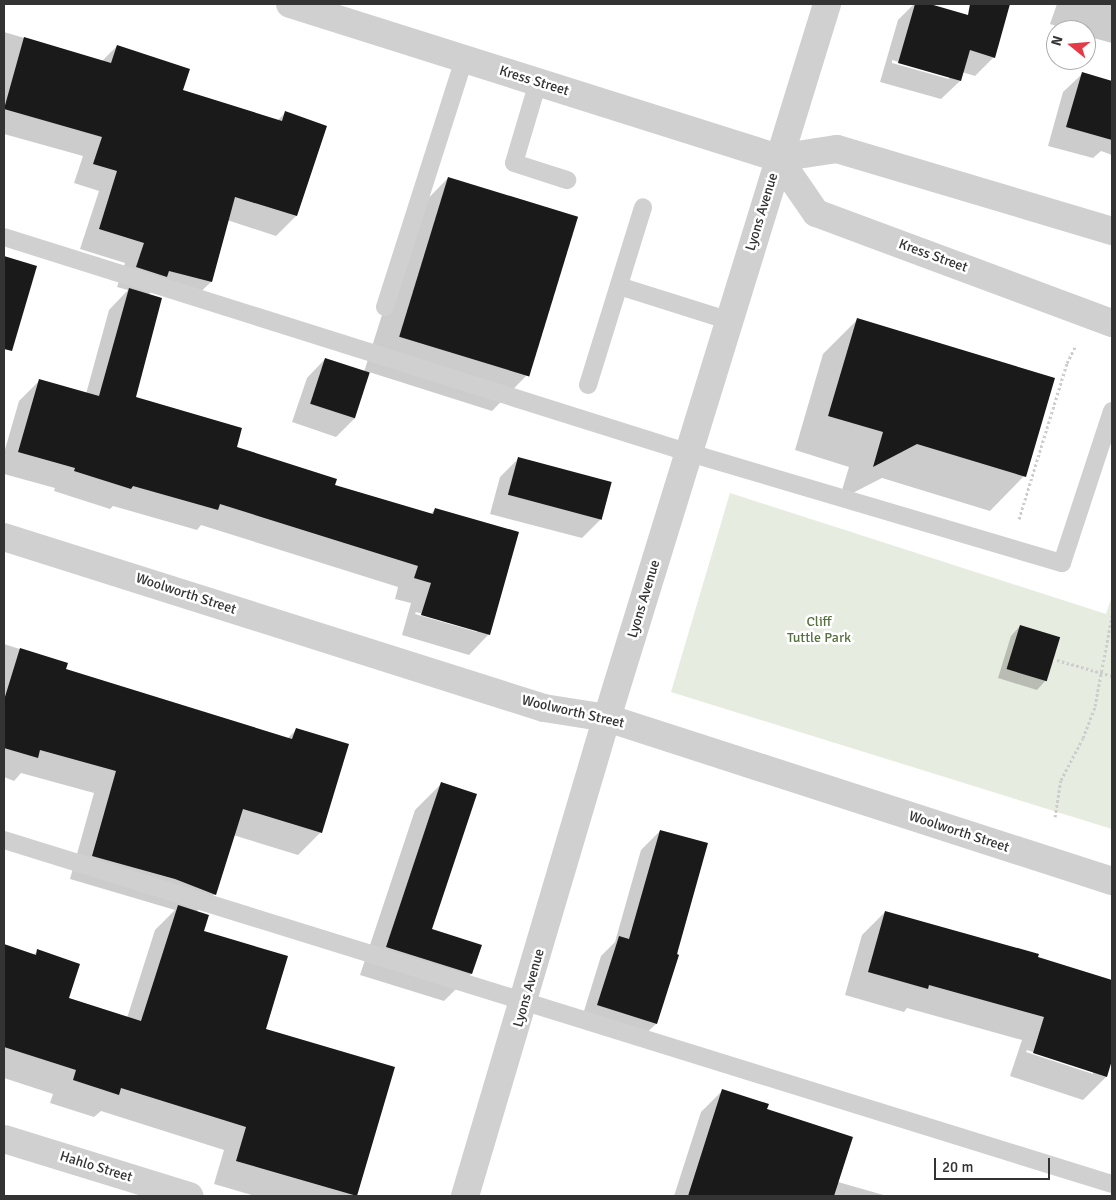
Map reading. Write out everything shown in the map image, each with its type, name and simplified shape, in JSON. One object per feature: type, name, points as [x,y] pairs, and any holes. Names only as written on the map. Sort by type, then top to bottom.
[{"type":"street","name":"Kress Street","points":[[290,4],[778,158],[838,149],[1112,231]]},
{"type":"street","name":"Lyons Avenue","points":[[465,1196],[525,1001],[607,718],[690,453],[826,4]]},
{"type":"street","name":"Kress Street","points":[[778,158],[816,213],[1112,323]]},
{"type":"street","name":"Woolworth Street","points":[[4,537],[544,708],[607,718],[1112,881]]},
{"type":"street","name":"Hahlo Street","points":[[4,1139],[189,1196]]},
{"type":"lane","points":[[385,307],[464,59]]},
{"type":"lane","points":[[538,82],[514,163],[567,180]]},
{"type":"lane","points":[[588,385],[643,207]]},
{"type":"lane","points":[[4,237],[690,453],[1062,562],[1112,411]]},
{"type":"lane","points":[[619,286],[730,320]]},
{"type":"lane","points":[[4,840],[1112,1184]]},
{"type":"path","points":[[1011,546],[1077,338]]},
{"type":"path","points":[[1055,817],[1061,780],[1083,738],[1095,706],[1112,616]]},
{"type":"path","points":[[1058,660],[1112,676]]},
{"type":"green space","name":"Cliff Tuttle Park","points":[[730,493],[1106,614],[1112,596],[1112,829],[671,692]]},
{"type":"building","points":[[915,4],[930,4],[968,15],[970,4],[1010,4],[995,58],[970,50],[961,81],[898,63]]},
{"type":"building","points":[[24,37],[111,63],[117,45],[190,69],[183,90],[282,121],[285,111],[327,126],[297,216],[235,197],[212,282],[169,271],[167,277],[136,267],[144,243],[99,229],[117,171],[93,164],[102,137],[4,109]]},
{"type":"building","points":[[1082,72],[1112,81],[1112,140],[1066,127]]},
{"type":"building","points":[[448,177],[578,217],[529,376],[399,337]]},
{"type":"building","points":[[4,256],[37,266],[12,351],[4,349]]},
{"type":"building","points":[[129,288],[162,298],[136,397],[242,428],[237,447],[337,479],[335,485],[433,514],[435,508],[519,532],[490,635],[421,615],[431,583],[414,578],[418,566],[220,504],[218,510],[133,486],[131,489],[74,471],[75,468],[18,452],[39,379],[99,396]]},
{"type":"building","points":[[857,318],[1055,378],[1026,477],[917,444],[873,467],[883,432],[828,416]]},
{"type":"building","points":[[325,358],[370,373],[355,418],[310,404]]},
{"type":"building","points":[[518,457],[612,482],[602,520],[508,495]]},
{"type":"building","points":[[1020,625],[1060,637],[1047,681],[1007,669]]},
{"type":"building","points":[[20,648],[68,663],[66,669],[292,739],[296,728],[349,744],[322,833],[243,809],[216,895],[175,879],[92,856],[116,771],[40,750],[38,758],[4,748],[4,700]]},
{"type":"building","points":[[441,782],[477,794],[432,929],[482,945],[472,974],[386,947]]},
{"type":"building","points":[[660,830],[708,843],[677,954],[679,955],[657,1024],[597,1005],[619,936],[629,939]]},
{"type":"building","points":[[178,905],[209,915],[204,931],[288,956],[266,1029],[395,1067],[357,1196],[236,1161],[246,1127],[121,1088],[119,1095],[73,1080],[76,1070],[4,1047],[4,944],[36,955],[37,949],[80,964],[69,998],[141,1021]]},
{"type":"building","points":[[885,911],[1039,954],[1038,957],[1112,980],[1112,1060],[1107,1077],[1033,1053],[1044,1017],[929,985],[928,989],[868,972]]},
{"type":"building","points":[[722,1089],[769,1104],[767,1109],[853,1137],[834,1196],[688,1196]]}]
